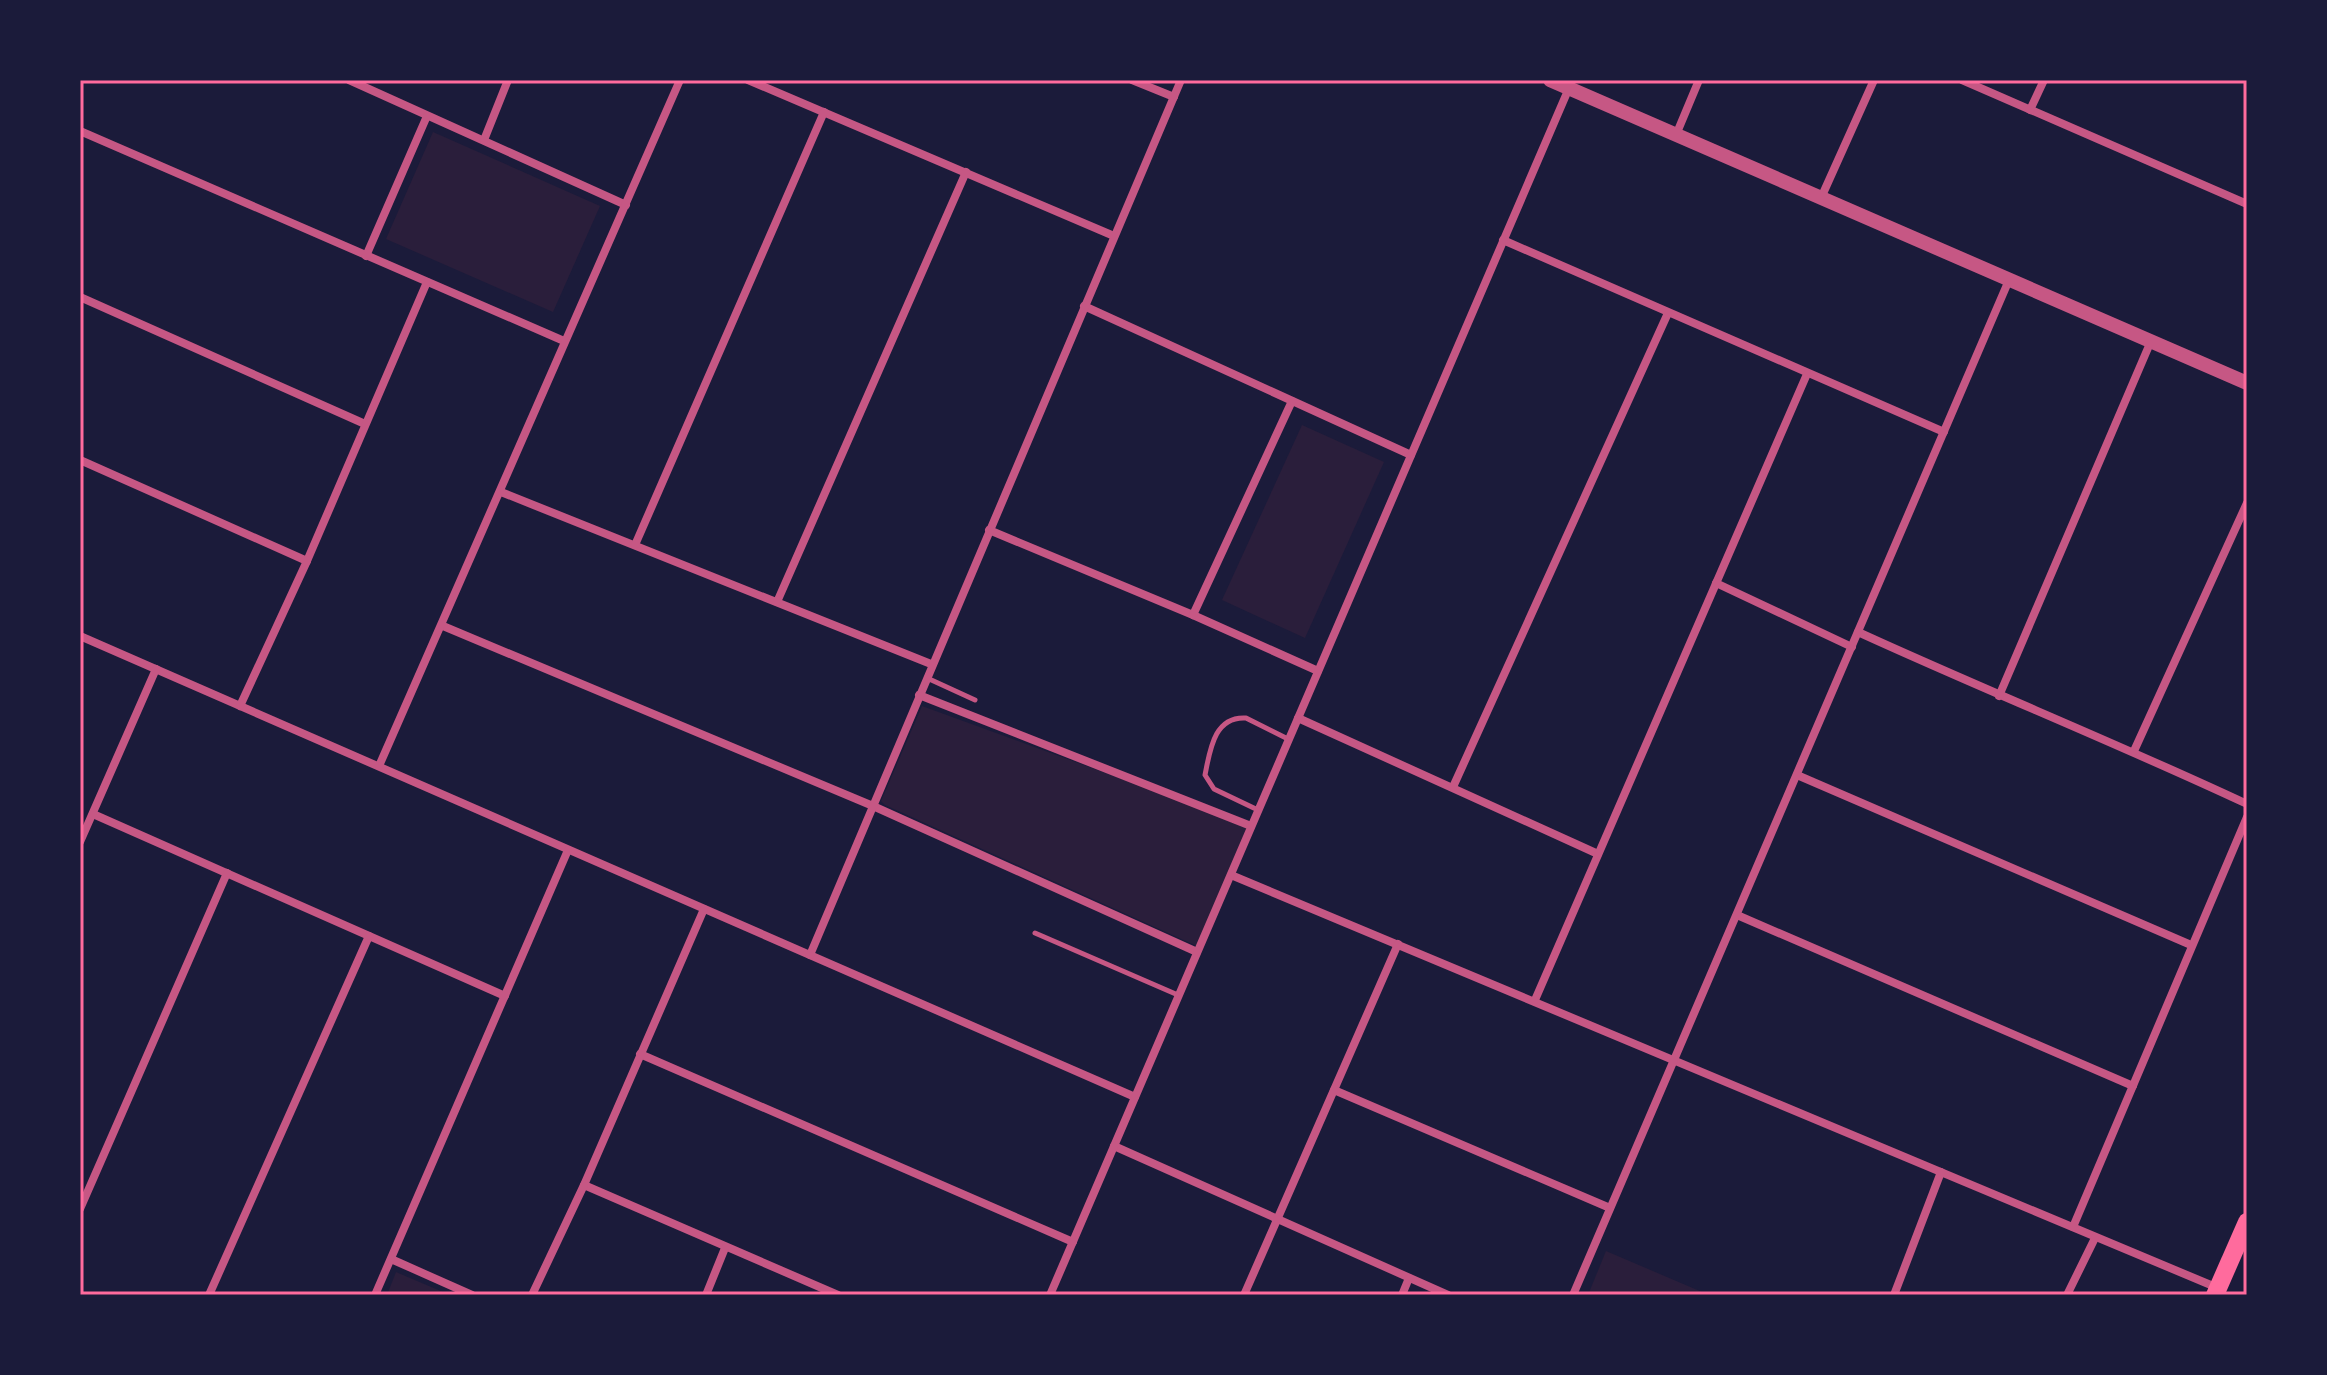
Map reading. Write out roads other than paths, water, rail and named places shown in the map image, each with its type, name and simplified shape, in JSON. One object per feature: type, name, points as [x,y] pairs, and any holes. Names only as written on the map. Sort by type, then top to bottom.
[{"type":"main road","points":[[2217,1292],[2247,1222]]},
{"type":"street","points":[[349,80],[626,205]]},
{"type":"street","points":[[484,140],[508,80]]},
{"type":"street","points":[[379,766],[680,80]]},
{"type":"street","points":[[748,80],[1114,236]]},
{"type":"street","points":[[1132,80],[1174,97]]},
{"type":"street","points":[[810,955],[1181,80]]},
{"type":"street","points":[[1550,80],[2247,383]]},
{"type":"street","points":[[1676,135],[1699,80]]},
{"type":"street","points":[[1821,198],[1874,80]]},
{"type":"street","points":[[1962,80],[2247,204]]},
{"type":"street","points":[[2030,110],[2044,80]]},
{"type":"street","points":[[1050,1295],[1569,88]]},
{"type":"street","points":[[635,545],[824,112]]},
{"type":"street","points":[[366,256],[427,116]]},
{"type":"street","points":[[80,131],[564,341]]},
{"type":"street","points":[[777,602],[966,172]]},
{"type":"street","points":[[1503,240],[1944,432]]},
{"type":"street","points":[[1573,1295],[2009,280]]},
{"type":"street","points":[[240,706],[307,561],[427,282]]},
{"type":"street","points":[[80,297],[365,424]]},
{"type":"street","points":[[1084,306],[1411,455]]},
{"type":"street","points":[[1453,787],[1668,313]]},
{"type":"street","points":[[1999,696],[2151,341]]},
{"type":"street","points":[[1535,1000],[1807,374]]},
{"type":"street","points":[[1193,615],[1292,401]]},
{"type":"street","points":[[80,460],[307,561]]},
{"type":"street","points":[[501,492],[931,664]]},
{"type":"street","points":[[2134,751],[2247,503]]},
{"type":"street","points":[[989,530],[1318,671]]},
{"type":"street","points":[[1716,583],[1852,647]]},
{"type":"street","points":[[443,626],[873,806],[1197,952]]},
{"type":"street","points":[[1858,632],[1999,696],[2134,751],[2247,804]]},
{"type":"street","points":[[80,636],[1135,1097]]},
{"type":"street","points":[[80,842],[156,669]]},
{"type":"street","points":[[919,695],[1251,826]]},
{"type":"street","points":[[1298,718],[1598,854]]},
{"type":"street","points":[[1797,775],[2191,945]]},
{"type":"street","points":[[93,814],[505,996]]},
{"type":"street","points":[[2073,1227],[2247,817]]},
{"type":"street","points":[[375,1295],[568,850]]},
{"type":"street","points":[[80,1209],[227,873]]},
{"type":"street","points":[[1231,875],[2073,1227],[2217,1292]]},
{"type":"street","points":[[532,1295],[584,1185],[704,909]]},
{"type":"street","points":[[1737,915],[2133,1086]]},
{"type":"street","points":[[209,1295],[369,936]]},
{"type":"street","points":[[1244,1295],[1398,944]]},
{"type":"street","points":[[640,1054],[1073,1242]]},
{"type":"street","points":[[1334,1090],[1610,1208]]},
{"type":"street","points":[[1114,1146],[1448,1295]]},
{"type":"street","points":[[1894,1295],[1941,1172]]},
{"type":"street","points":[[584,1185],[838,1295]]},
{"type":"street","points":[[2067,1295],[2095,1238]]},
{"type":"street","points":[[706,1295],[725,1248]]},
{"type":"street","points":[[391,1259],[472,1295]]},
{"type":"street","points":[[1402,1295],[1409,1278]]},
{"type":"lane","points":[[926,678],[975,700]]},
{"type":"lane","points":[[1258,810],[1214,789],[1205,775],[1210,746],[1218,730],[1228,721],[1238,718],[1246,718],[1289,739]]},
{"type":"lane","points":[[1035,933],[1178,995]]}]
